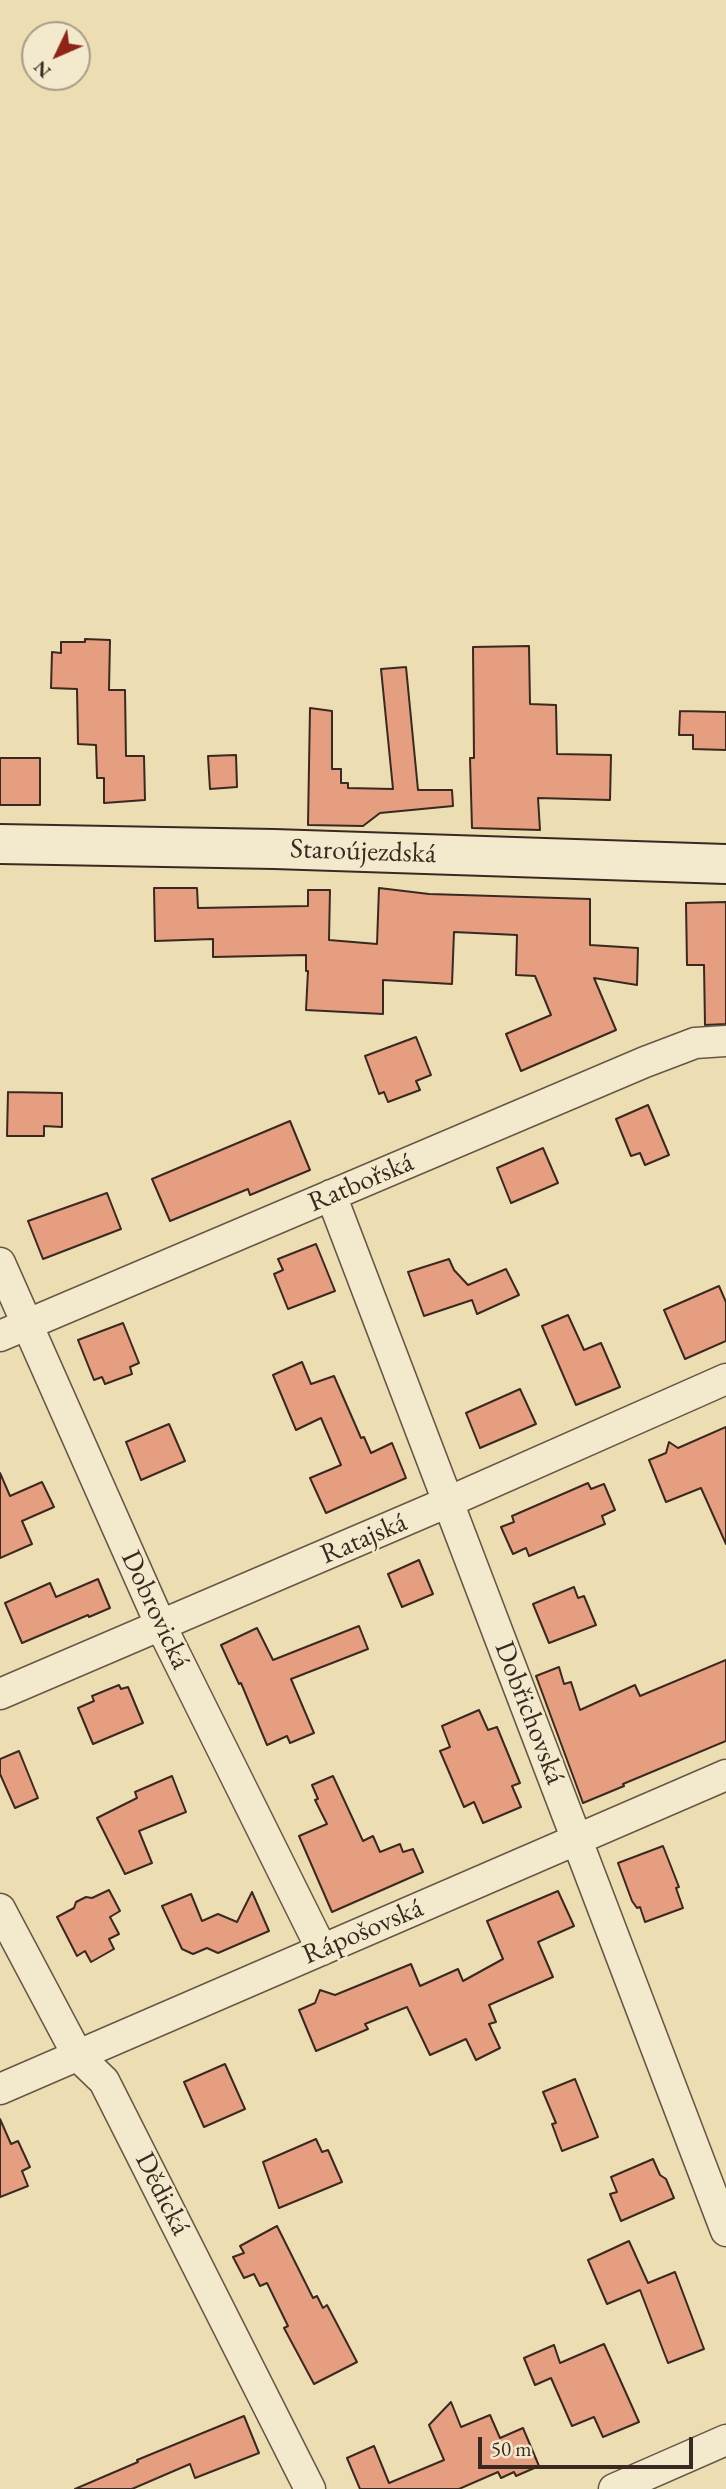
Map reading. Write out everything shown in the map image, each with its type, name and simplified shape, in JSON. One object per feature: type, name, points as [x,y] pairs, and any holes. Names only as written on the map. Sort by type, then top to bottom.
[{"type":"street","name":"Staroújezdská","points":[[0,844],[288,849],[726,864]]},
{"type":"street","name":"Ratbořská","points":[[13,1330],[645,1062],[695,1043],[726,1041]]},
{"type":"street","name":"Dobřichovská","points":[[331,1195],[726,2231]]},
{"type":"street","name":"Dobrovická","points":[[0,1263],[13,1330],[322,1950]]},
{"type":"street","name":"Ratajská","points":[[0,1694],[448,1502],[726,1379]]},
{"type":"street","name":"Rápošovská","points":[[0,2089],[726,1775]]},
{"type":"street","name":"Dědická","points":[[0,1909],[78,2056],[104,2081],[310,2489]]},
{"type":"street","points":[[614,2489],[726,2440]]},
{"type":"building","points":[[85,639],[110,640],[109,690],[125,690],[126,756],[144,756],[145,800],[104,803],[104,778],[97,778],[96,745],[78,744],[77,689],[51,688],[52,652],[61,653],[61,642],[85,642]]},
{"type":"building","points":[[529,646],[530,704],[556,705],[557,754],[611,755],[610,800],[538,798],[540,830],[472,828],[470,758],[474,758],[473,647]]},
{"type":"building","points":[[406,667],[418,790],[452,790],[453,806],[380,813],[363,826],[308,825],[310,708],[332,711],[332,769],[341,769],[341,783],[348,783],[348,788],[393,789],[381,669]]},
{"type":"building","points":[[680,711],[726,712],[726,750],[693,749],[693,735],[679,735]]},
{"type":"building","points":[[236,755],[237,787],[210,789],[208,756]]},
{"type":"building","points":[[0,758],[40,758],[40,805],[0,805]]},
{"type":"building","points":[[154,888],[197,888],[198,908],[308,906],[308,890],[330,890],[329,940],[377,944],[379,888],[429,894],[590,899],[590,945],[638,948],[637,985],[594,978],[616,1030],[521,1071],[506,1034],[551,1015],[535,976],[516,975],[517,935],[454,932],[452,984],[383,980],[383,1014],[306,1010],[306,955],[213,957],[213,939],[155,941]]},
{"type":"building","points":[[726,902],[726,1024],[705,1025],[704,965],[687,965],[686,903]]},
{"type":"building","points":[[416,1037],[431,1075],[416,1081],[420,1090],[388,1102],[384,1092],[379,1094],[365,1056]]},
{"type":"building","points":[[8,1092],[62,1093],[62,1127],[44,1126],[44,1136],[7,1136]]},
{"type":"building","points":[[648,1105],[669,1155],[645,1165],[640,1153],[631,1156],[616,1119]]},
{"type":"building","points":[[290,1121],[310,1170],[250,1195],[248,1189],[170,1221],[152,1179]]},
{"type":"building","points":[[543,1148],[558,1183],[511,1203],[497,1168]]},
{"type":"building","points":[[107,1193],[121,1229],[43,1259],[28,1221]]},
{"type":"building","points":[[316,1244],[335,1291],[288,1309],[274,1274],[283,1270],[278,1259]]},
{"type":"building","points":[[449,1259],[454,1270],[468,1285],[506,1269],[519,1295],[477,1314],[472,1300],[424,1316],[408,1272]]},
{"type":"building","points":[[719,1286],[726,1302],[726,1341],[685,1359],[664,1310]]},
{"type":"building","points":[[568,1315],[584,1350],[601,1343],[620,1387],[576,1405],[542,1326]]},
{"type":"building","points":[[123,1323],[139,1363],[130,1367],[132,1374],[105,1384],[102,1377],[94,1380],[78,1340]]},
{"type":"building","points":[[302,1362],[311,1384],[334,1376],[361,1438],[364,1437],[371,1453],[392,1443],[406,1478],[326,1513],[310,1478],[341,1465],[321,1418],[296,1430],[273,1375]]},
{"type":"building","points":[[520,1389],[536,1424],[480,1448],[466,1413]]},
{"type":"building","points":[[169,1424],[185,1461],[141,1480],[126,1442]]},
{"type":"building","points":[[726,1427],[726,1544],[701,1488],[666,1502],[649,1460],[666,1453],[669,1442],[678,1448]]},
{"type":"building","points":[[0,1473],[10,1496],[42,1482],[54,1507],[22,1521],[32,1544],[0,1558]]},
{"type":"building","points":[[588,1483],[591,1489],[604,1484],[615,1510],[602,1516],[605,1524],[529,1556],[526,1548],[513,1554],[501,1527],[514,1522],[512,1516]]},
{"type":"building","points":[[419,1560],[433,1594],[402,1607],[388,1574]]},
{"type":"building","points":[[98,1579],[110,1608],[22,1643],[5,1603],[50,1583],[56,1597]]},
{"type":"building","points":[[574,1587],[578,1598],[584,1596],[596,1625],[549,1643],[533,1604]]},
{"type":"building","points":[[359,1626],[368,1649],[291,1679],[314,1733],[290,1743],[287,1736],[267,1745],[241,1683],[239,1684],[221,1645],[257,1628],[273,1660]]},
{"type":"building","points":[[726,1660],[726,1741],[583,1803],[536,1676],[559,1667],[564,1684],[571,1682],[580,1710],[635,1685],[640,1696]]},
{"type":"building","points":[[119,1685],[121,1689],[128,1687],[143,1723],[93,1744],[78,1708],[94,1701],[92,1696]]},
{"type":"building","points":[[479,1710],[488,1730],[497,1727],[520,1783],[512,1786],[521,1807],[483,1823],[474,1802],[464,1807],[440,1751],[450,1747],[442,1726]]},
{"type":"building","points":[[19,1751],[38,1798],[15,1808],[0,1774],[0,1759]]},
{"type":"building","points":[[172,1776],[186,1812],[139,1831],[152,1863],[125,1874],[97,1818],[137,1798],[135,1792]]},
{"type":"building","points":[[333,1776],[363,1841],[373,1836],[380,1852],[400,1844],[403,1852],[413,1849],[423,1872],[332,1912],[299,1836],[327,1824],[315,1800],[318,1799],[312,1785]]},
{"type":"building","points":[[663,1846],[679,1887],[676,1888],[683,1908],[645,1922],[640,1907],[637,1908],[632,1901],[618,1863]]},
{"type":"building","points":[[109,1890],[120,1911],[110,1917],[119,1934],[109,1939],[114,1949],[91,1962],[85,1951],[77,1956],[57,1917],[74,1908],[76,1902]]},
{"type":"building","points":[[558,1891],[574,1926],[538,1942],[553,1977],[489,2005],[496,2022],[489,2024],[500,2048],[476,2060],[466,2039],[430,2055],[407,2007],[365,2024],[368,2029],[316,2051],[299,2010],[315,2003],[320,1990],[335,1995],[411,1964],[420,1986],[458,1969],[463,1981],[503,1959],[487,1921]]},
{"type":"building","points":[[252,1892],[269,1931],[218,1953],[207,1948],[193,1954],[182,1949],[162,1906],[191,1894],[202,1921],[218,1914],[237,1922]]},
{"type":"building","points":[[225,2064],[245,2109],[204,2127],[184,2082]]},
{"type":"building","points":[[575,2079],[598,2137],[562,2151],[552,2124],[556,2123],[543,2092]]},
{"type":"building","points":[[0,2119],[11,2144],[18,2141],[30,2167],[22,2171],[28,2186],[0,2197]]},
{"type":"building","points":[[316,2139],[322,2152],[328,2150],[342,2182],[279,2208],[263,2162]]},
{"type":"building","points":[[653,2159],[674,2198],[621,2221],[610,2194],[617,2192],[611,2177]]},
{"type":"building","points":[[277,2226],[313,2298],[317,2296],[323,2308],[327,2305],[357,2362],[314,2384],[284,2328],[288,2326],[267,2283],[260,2286],[254,2274],[244,2278],[233,2257],[244,2253],[240,2246]]},
{"type":"building","points":[[629,2241],[648,2283],[675,2272],[704,2349],[668,2363],[640,2290],[607,2304],[588,2260]]},
{"type":"building","points":[[604,2344],[639,2422],[603,2437],[594,2417],[572,2426],[551,2378],[535,2385],[524,2358],[554,2345],[560,2363]]},
{"type":"building","points":[[451,2402],[461,2427],[490,2415],[500,2438],[523,2428],[539,2466],[516,2476],[514,2472],[501,2478],[498,2472],[459,2489],[360,2489],[347,2458],[374,2446],[389,2483],[444,2460],[429,2425]]},
{"type":"building","points":[[244,2416],[259,2453],[195,2478],[190,2464],[132,2489],[75,2489],[138,2462],[137,2460]]}]
